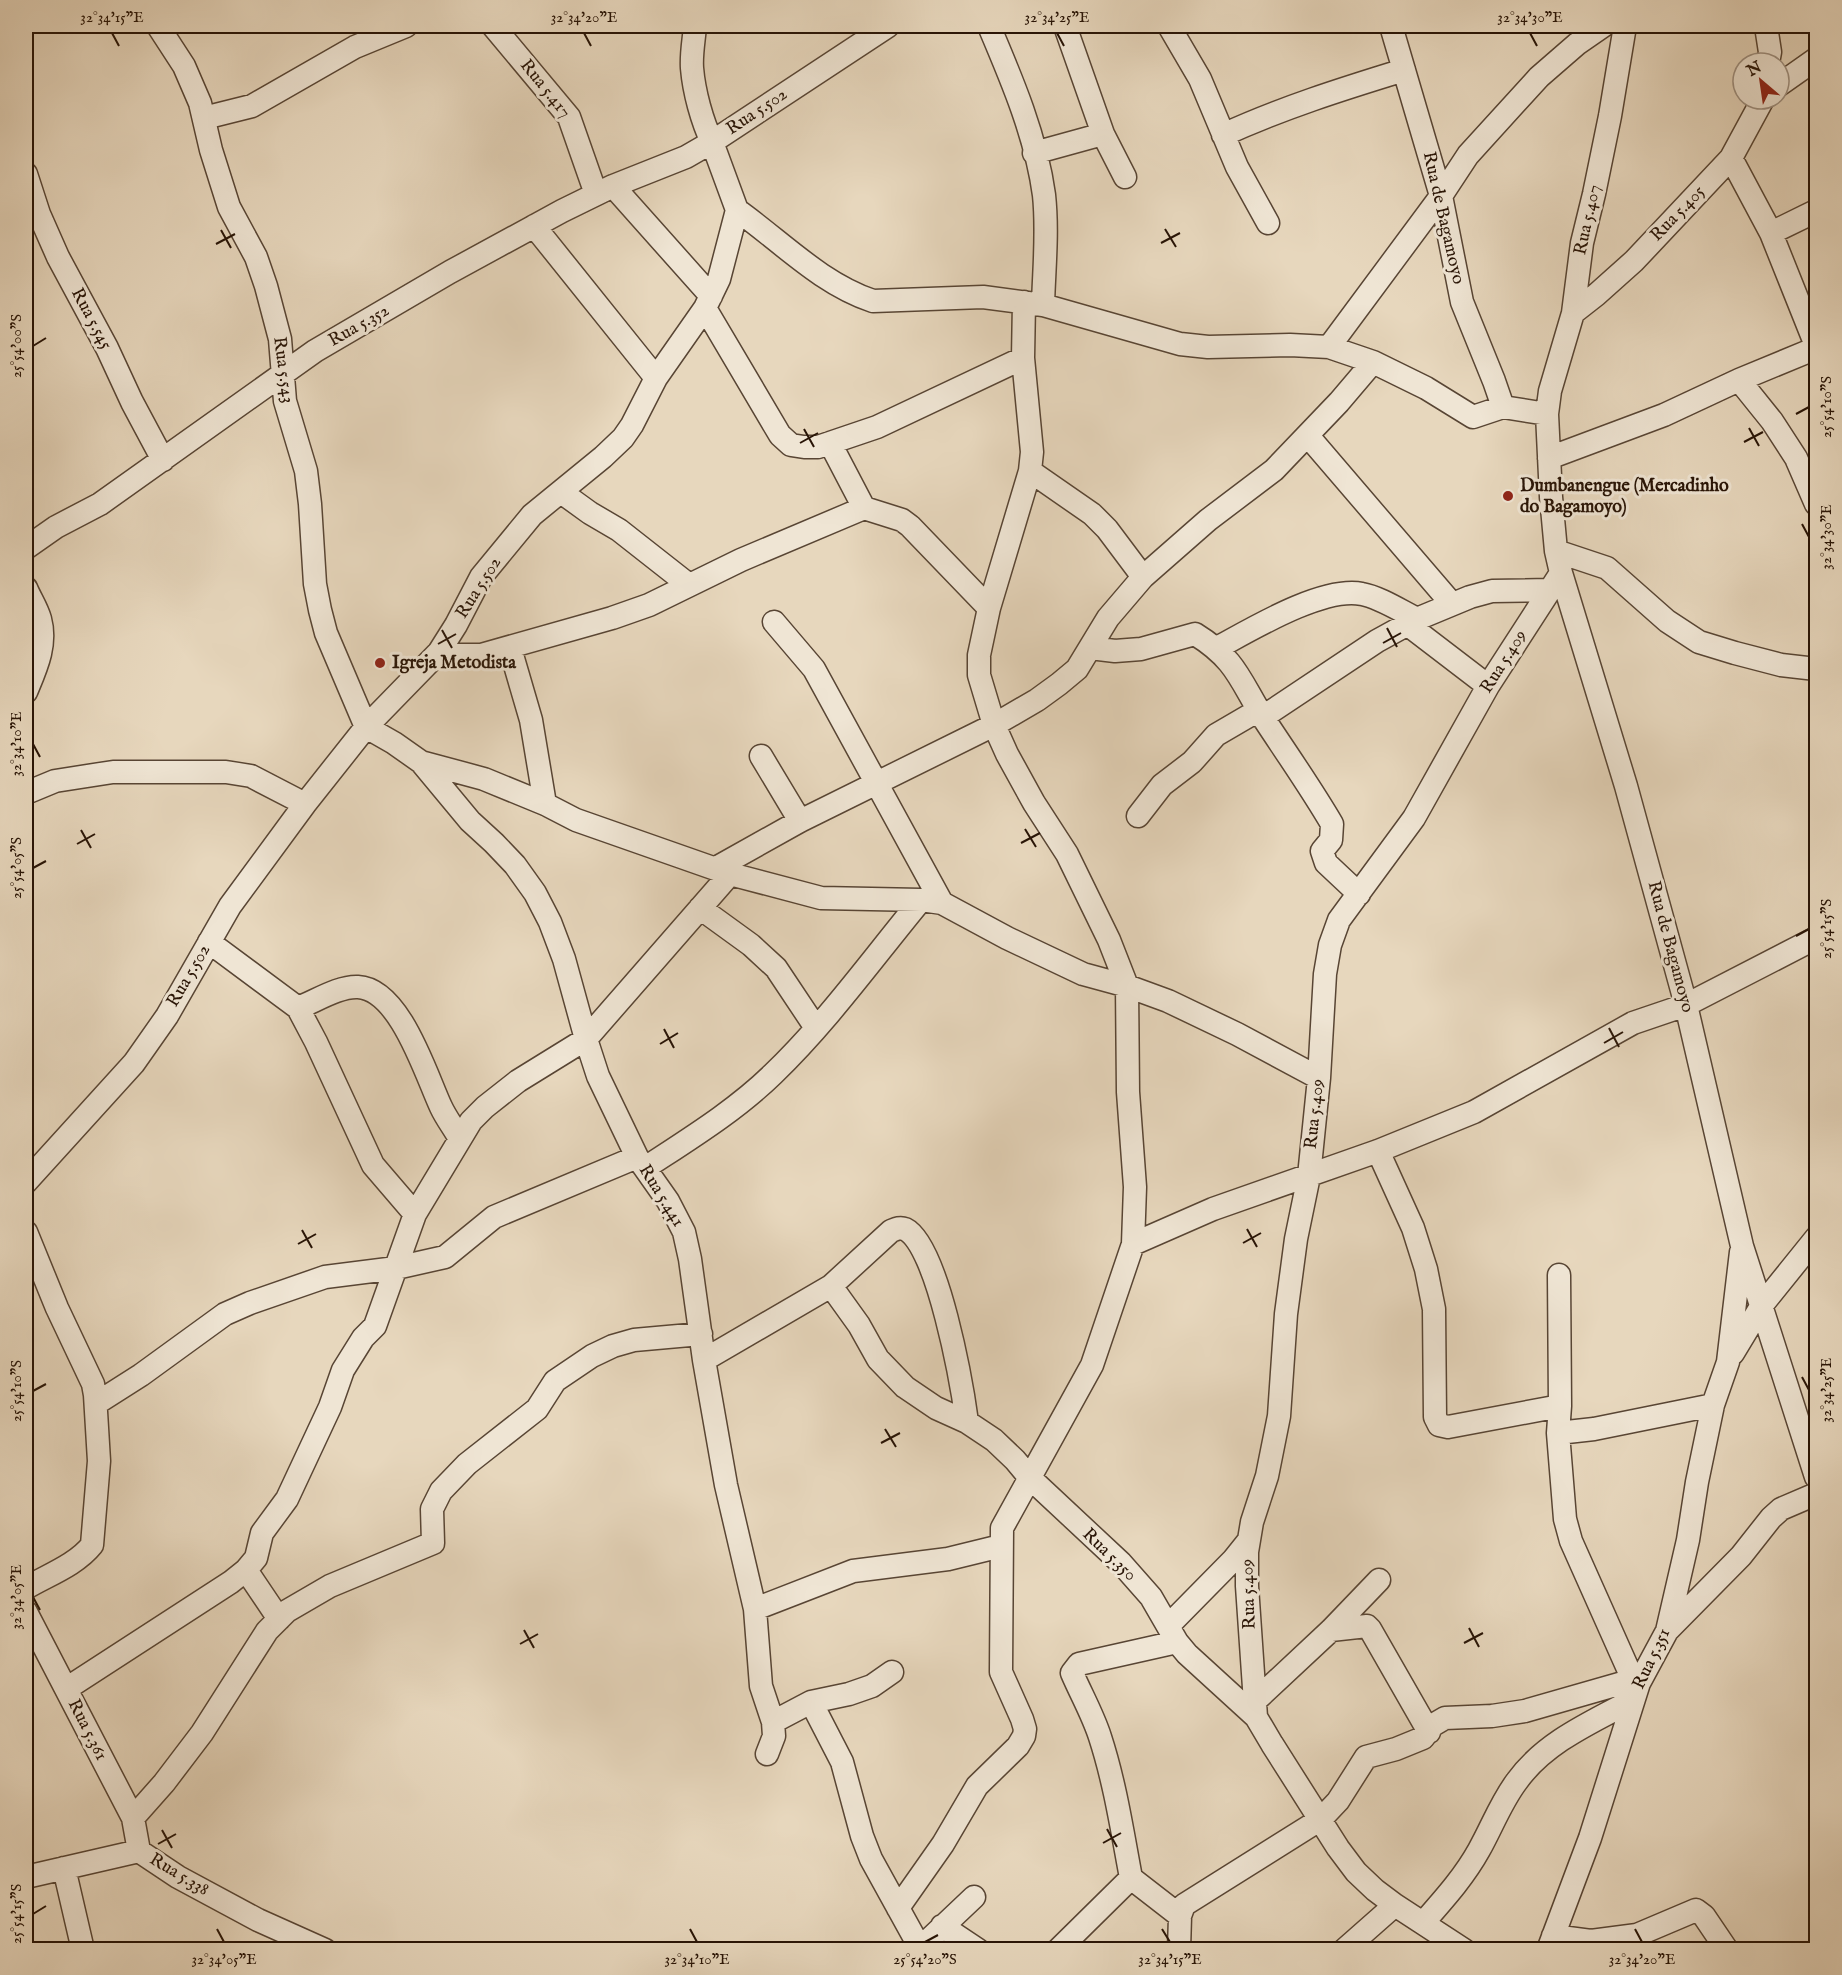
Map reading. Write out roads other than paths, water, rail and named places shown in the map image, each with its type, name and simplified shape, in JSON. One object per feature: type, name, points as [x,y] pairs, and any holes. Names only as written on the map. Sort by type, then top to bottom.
[{"type":"street","name":"Rua 5.543","points":[[159,26],[184,66],[200,102],[211,150],[229,207],[256,256],[266,286],[280,339],[285,401],[306,471],[315,584],[320,610],[326,633],[366,727]]},
{"type":"street","points":[[204,118],[252,106],[355,47],[406,26]]},
{"type":"street","name":"Rua 5.417","points":[[493,26],[569,117],[605,190]]},
{"type":"street","points":[[695,26],[693,77],[712,142]]},
{"type":"street","name":"Rua 5.502","points":[[26,1182],[134,1063],[167,1016],[230,906],[305,804],[366,727],[439,652],[482,577],[532,515],[623,438],[632,425],[656,378],[708,302],[719,279],[737,210],[712,142],[888,26]]},
{"type":"street","points":[[898,1908],[943,1844],[977,1786],[1018,1746],[1024,1736],[1025,1729],[1022,1719],[1001,1672],[1002,1528],[1092,1365],[1133,1244],[1135,1187],[1128,1092],[1127,986],[1109,940],[1066,854],[1007,754],[994,725],[979,675],[979,655],[989,608],[1030,471],[1032,452],[1023,358],[1046,240],[1044,195],[1034,153],[1016,87],[989,26]]},
{"type":"street","points":[[1065,26],[1103,134],[1125,177]]},
{"type":"street","points":[[1169,26],[1200,79],[1237,167],[1268,223]]},
{"type":"street","name":"Rua de Bagamoyo","points":[[1391,26],[1442,196],[1462,302],[1503,407]]},
{"type":"street","points":[[1329,347],[1442,196],[1468,155],[1539,77],[1577,44],[1603,26]]},
{"type":"street","name":"Rua 5.407","points":[[1547,414],[1550,391],[1573,312],[1582,243],[1610,116],[1625,26]]},
{"type":"street","points":[[1766,26],[1770,51]]},
{"type":"street","points":[[1791,77],[1816,59]]},
{"type":"street","points":[[1223,135],[1259,118],[1323,94],[1404,70]]},
{"type":"street","name":"Rua 5.405","points":[[1573,312],[1634,261],[1731,158],[1756,111]]},
{"type":"street","points":[[1034,153],[1103,134]]},
{"type":"street","name":"Rua 5.352","points":[[27,547],[56,527],[100,504],[315,351],[534,226],[605,190],[686,157],[712,142]]},
{"type":"street","points":[[1549,458],[1664,415],[1739,380],[1815,352],[1815,343],[1771,233],[1731,158]]},
{"type":"street","name":"Rua 5.545","points":[[26,174],[39,214],[58,257],[163,460]]},
{"type":"street","points":[[605,190],[708,302],[780,435],[790,445],[818,447],[877,427],[1023,358]]},
{"type":"street","points":[[737,210],[828,281],[857,296],[873,301],[983,297],[1034,304],[1180,344],[1208,347],[1290,345],[1329,347],[1373,362],[1426,388],[1473,417],[1503,407],[1547,414]]},
{"type":"street","points":[[1771,233],[1816,211]]},
{"type":"street","points":[[534,226],[656,378]]},
{"type":"street","points":[[66,1689],[231,1582],[256,1558],[262,1533],[287,1499],[330,1407],[343,1370],[363,1338],[375,1326],[415,1215],[471,1121],[518,1081],[586,1040],[700,908],[723,871],[800,821],[994,725],[1037,700],[1077,669],[1108,618],[1143,577],[1208,520],[1274,470],[1373,362]]},
{"type":"street","points":[[1739,380],[1811,476],[1816,504]]},
{"type":"street","name":"Rua de Bagamoyo","points":[[1547,414],[1556,571],[1626,786],[1686,1005],[1742,1246],[1813,1448],[1816,1477]]},
{"type":"street","points":[[1308,435],[1452,604]]},
{"type":"street","points":[[830,443],[864,508]]},
{"type":"street","points":[[1030,471],[1092,513],[1143,577]]},
{"type":"street","points":[[561,492],[619,530],[689,585]]},
{"type":"street","points":[[439,652],[455,655],[481,655],[612,618],[649,605],[741,560],[864,508],[902,520],[910,526],[989,608]]},
{"type":"street","points":[[1138,816],[1162,785],[1192,762],[1216,735],[1252,714],[1263,717],[1377,641],[1412,622],[1470,597],[1556,571],[1607,568],[1667,621],[1699,642],[1781,665],[1816,669]]},
{"type":"street","name":"Rua 5.409","points":[[1256,1709],[1247,1586],[1249,1540],[1252,1522],[1267,1476],[1279,1416],[1286,1314],[1296,1239],[1309,1176],[1319,1078],[1324,974],[1330,945],[1339,920],[1414,818],[1556,571]]},
{"type":"street","points":[[26,588],[40,619],[42,641],[41,657],[26,692]]},
{"type":"street","points":[[1217,648],[1310,602],[1335,593],[1365,594],[1412,622],[1488,686]]},
{"type":"street","points":[[774,622],[814,669],[877,783],[932,901]]},
{"type":"street","points":[[1090,648],[1115,651],[1141,649],[1196,634],[1217,648],[1238,671],[1263,717],[1332,824],[1331,840],[1322,851],[1326,863],[1359,894]]},
{"type":"street","points":[[510,648],[531,720],[545,804]]},
{"type":"street","points":[[366,727],[421,762],[484,779],[545,804],[576,820],[723,871],[821,898],[932,901],[1083,974],[1127,986],[1168,1001],[1227,1029],[1319,1078]]},
{"type":"street","points":[[761,756],[800,821]]},
{"type":"street","name":"Rua 5.441","points":[[421,762],[470,821],[514,865],[534,893],[550,922],[564,959],[598,1076],[641,1163],[668,1201],[684,1232],[726,1485],[755,1609],[761,1686],[773,1722],[774,1736],[767,1754]]},
{"type":"street","points":[[26,793],[55,781],[113,772],[226,772],[250,776],[305,804]]},
{"type":"street","points":[[97,1403],[141,1375],[225,1314],[250,1302],[325,1277],[396,1268],[445,1257],[494,1217],[641,1163],[712,1124],[773,1074],[932,901]]},
{"type":"street","points":[[700,908],[751,945],[776,968],[792,988],[816,1028]]},
{"type":"street","points":[[1133,1244],[1213,1209],[1378,1151],[1474,1112],[1634,1023],[1686,1005],[1816,938]]},
{"type":"street","points":[[209,942],[298,1008],[373,1165],[415,1215]]},
{"type":"street","points":[[298,1008],[348,987],[371,989],[401,1020],[430,1077],[441,1107],[460,1138]]},
{"type":"street","points":[[1378,1151],[1413,1228],[1426,1269],[1434,1309],[1435,1417],[1439,1425],[1448,1427],[1560,1406]]},
{"type":"street","points":[[704,1360],[831,1286],[891,1231],[900,1228],[907,1230],[920,1248],[936,1280],[961,1378],[967,1422]]},
{"type":"street","points":[[26,1232],[57,1308],[93,1384],[97,1403],[99,1461],[92,1545],[74,1561],[26,1588]]},
{"type":"street","points":[[1728,1362],[1762,1305],[1816,1238]]},
{"type":"street","points":[[1728,1362],[1742,1246]]},
{"type":"street","points":[[1559,1275],[1560,1406],[1558,1433],[1565,1519],[1570,1540],[1635,1687]]},
{"type":"street","name":"Rua 5.350","points":[[831,1286],[859,1325],[878,1359],[905,1387],[936,1408],[967,1422],[994,1440],[1030,1478],[1121,1563],[1151,1597],[1172,1634],[1187,1654],[1256,1709],[1272,1744],[1338,1848],[1356,1872],[1395,1905],[1464,1950]]},
{"type":"street","points":[[133,1818],[164,1783],[202,1733],[267,1631],[287,1611],[330,1586],[433,1543],[432,1509],[441,1491],[467,1464],[537,1409],[555,1381],[592,1356],[613,1346],[634,1340],[701,1334]]},
{"type":"street","name":"Rua 5.351","points":[[1551,1943],[1590,1838],[1635,1687],[1667,1631],[1688,1540],[1713,1405],[1728,1362]]},
{"type":"street","points":[[1558,1433],[1594,1429],[1713,1405]]},
{"type":"street","points":[[1667,1631],[1741,1556],[1771,1518],[1781,1509],[1816,1494]]},
{"type":"street","points":[[1180,1916],[1131,1878],[1116,1794],[1106,1757],[1099,1734],[1072,1673],[1079,1664],[1172,1634],[1249,1540]]},
{"type":"street","points":[[755,1609],[853,1571],[948,1559],[1001,1546]]},
{"type":"street","points":[[246,1570],[279,1619]]},
{"type":"street","points":[[1256,1709],[1379,1580]]},
{"type":"street","name":"Rua 5.361","points":[[26,1612],[133,1818],[138,1851]]},
{"type":"street","points":[[1331,1630],[1367,1626],[1370,1629],[1429,1732]]},
{"type":"street","points":[[773,1722],[811,1702],[849,1694],[872,1686],[892,1672]]},
{"type":"street","points":[[1179,1950],[1180,1916],[1184,1905],[1321,1819],[1338,1801],[1366,1757],[1423,1738],[1433,1725],[1445,1718],[1492,1716],[1525,1711],[1635,1687]]},
{"type":"street","points":[[1423,1923],[1461,1880],[1517,1780],[1566,1736],[1635,1687]]},
{"type":"street","points":[[811,1702],[842,1762],[862,1836],[871,1859],[918,1948],[974,1897]]},
{"type":"street","name":"Rua 5.338","points":[[26,1877],[138,1851],[178,1877],[258,1920],[325,1950]]},
{"type":"street","points":[[64,1868],[83,1950]]},
{"type":"street","points":[[1058,1950],[1131,1878]]},
{"type":"street","points":[[1352,1946],[1395,1905]]},
{"type":"street","points":[[1551,1943],[1637,1935],[1696,1910],[1704,1916],[1726,1950]]},
{"type":"street","points":[[942,1926],[978,1950]]},
{"type":"place","name":"Dumbanengue (Mercadinho do Bagamoyo)","points":[[1508,496]]},
{"type":"place","name":"Igreja Metodista","points":[[380,663]]}]
